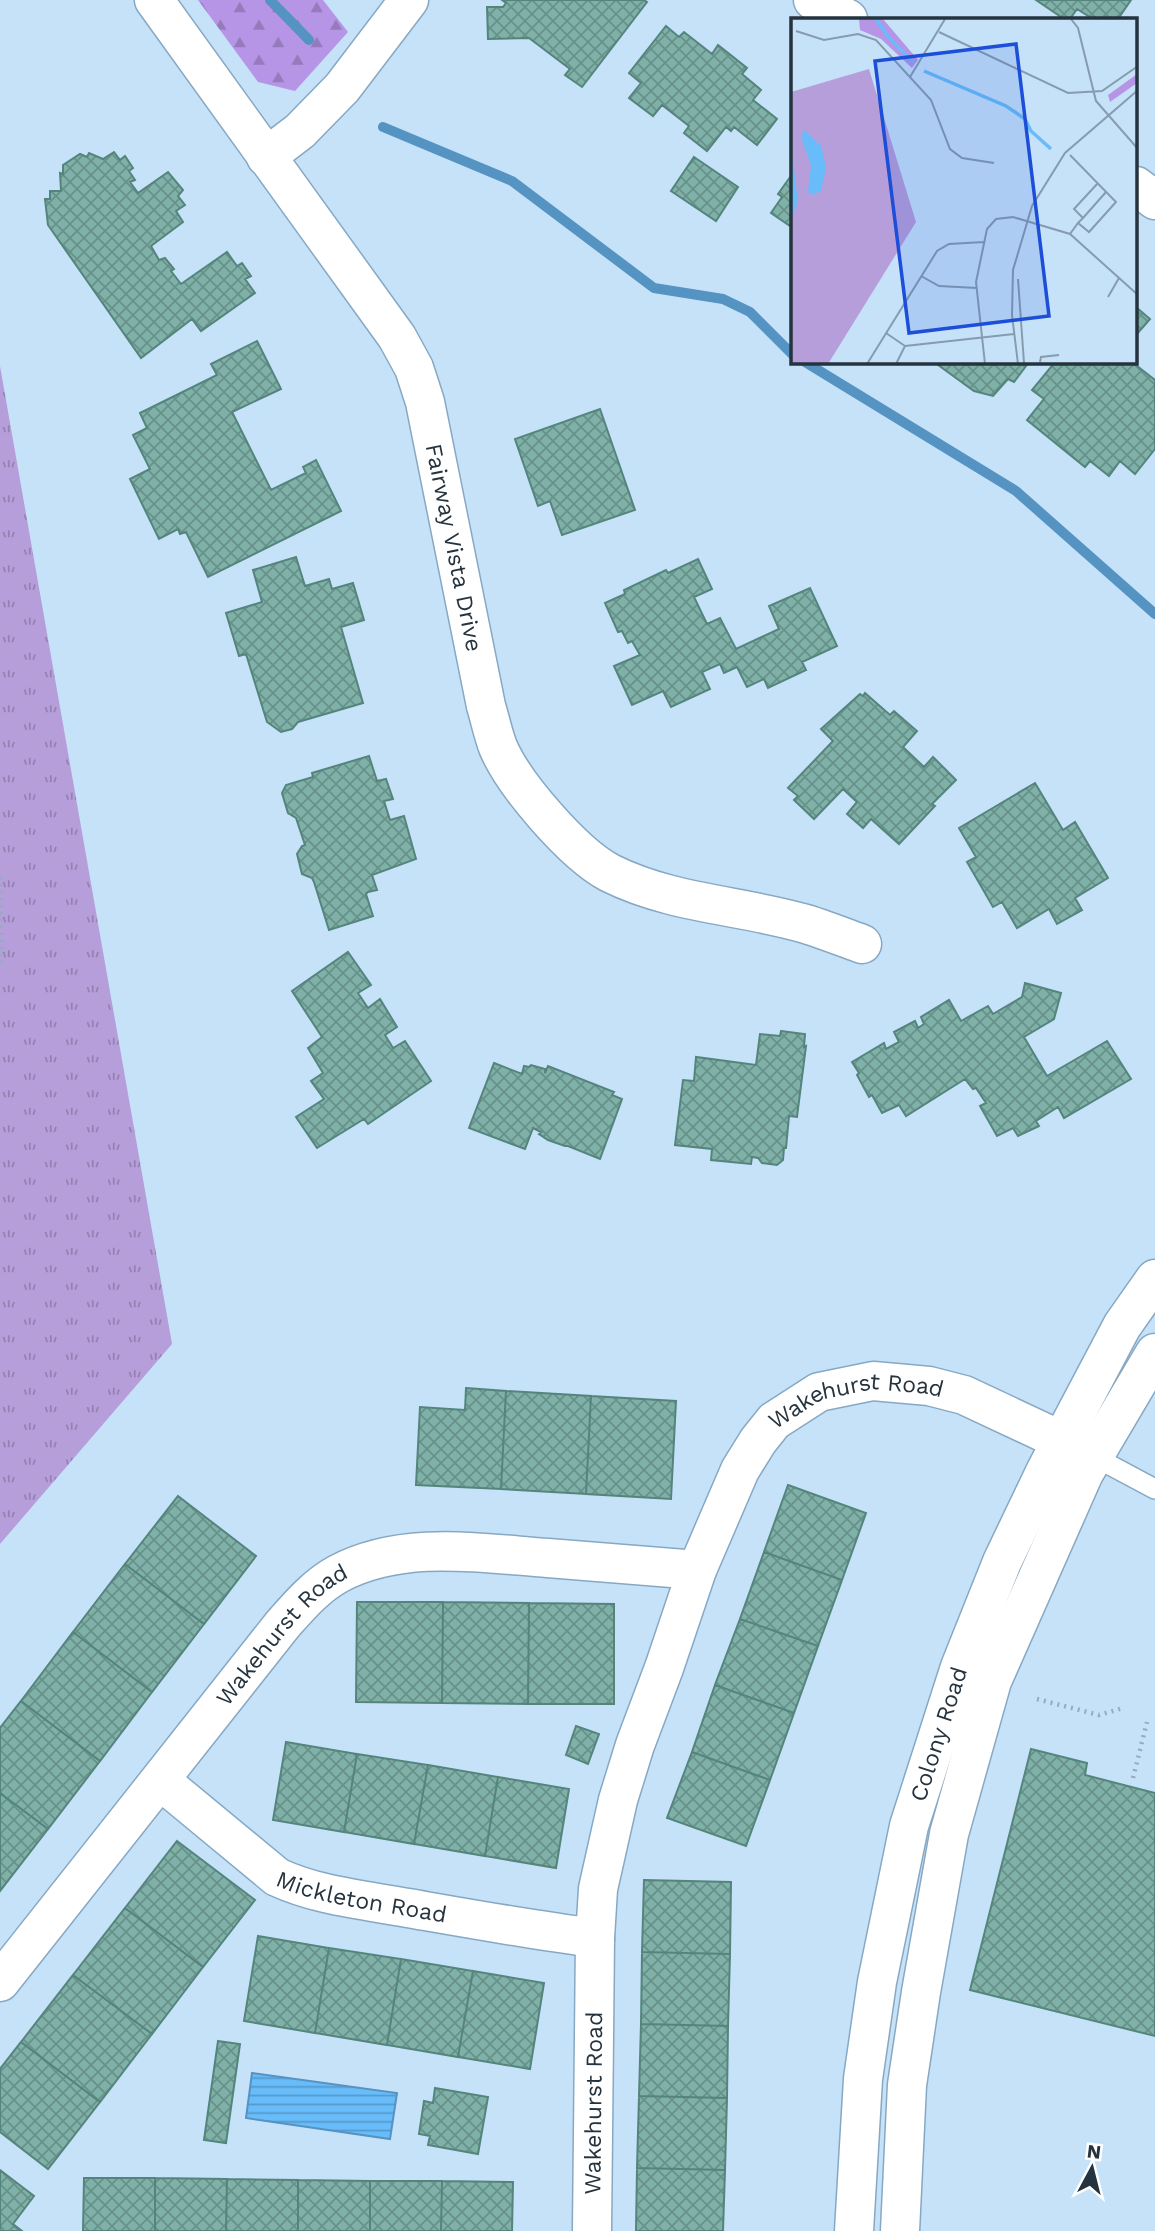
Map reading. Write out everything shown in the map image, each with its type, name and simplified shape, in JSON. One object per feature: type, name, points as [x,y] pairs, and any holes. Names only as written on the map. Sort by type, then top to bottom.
[{"type":"street","name":"Fairway Vista Drive","points":[[154,0],[397,337],[414,368],[425,402],[486,706],[498,747],[516,780],[576,847],[608,872],[649,889],[805,924],[862,944]]},
{"type":"street","points":[[266,157],[300,131],[342,88],[410,0]]},
{"type":"street","points":[[813,0],[846,18]]},
{"type":"street","points":[[1138,188],[1155,201]]},
{"type":"street","name":"Colony Road","points":[[900,2231],[907,2085],[949,1835],[992,1681],[1042,1565],[1077,1449],[1122,1326],[1155,1279]]},
{"type":"street","name":"Colony Road","points":[[854,2231],[863,2079],[877,1982],[909,1826],[960,1667],[1002,1562],[1077,1449],[1155,1353]]},
{"type":"street","name":"Wakehurst Road","points":[[592,2231],[595,1938],[598,1889],[618,1800],[635,1745],[697,1570],[740,1470],[774,1421],[819,1392],[873,1381],[929,1386],[964,1395],[1077,1449]]},
{"type":"street","name":"Wakehurst Road","points":[[0,1982],[283,1624],[310,1595],[336,1575],[368,1561],[414,1552],[471,1552],[697,1570]]},
{"type":"street","name":"Mickleton Road","points":[[161,1781],[277,1877],[293,1884],[328,1894],[595,1938]]},
{"type":"lane","points":[[1077,1449],[1155,1489]]},
{"type":"path","points":[[0,877],[0,967]]},
{"type":"path","points":[[1037,1699],[1099,1715],[1124,1708]]},
{"type":"path","points":[[1133,1778],[1147,1722]]},
{"type":"green space","points":[[198,0],[323,0],[348,32],[295,91],[258,82]]},
{"type":"green space","points":[[0,366],[172,1344],[0,1544]]},
{"type":"water","points":[[252,2073],[397,2093],[390,2139],[246,2118]]},
{"type":"building","points":[[502,0],[647,2],[582,87],[565,75],[570,69],[529,38],[488,39],[487,7],[503,7],[506,3]]},
{"type":"building","points":[[1036,0],[1131,0],[1119,18],[1091,18],[1077,9],[1071,18],[1063,18]]},
{"type":"building","points":[[666,26],[679,37],[684,32],[712,54],[718,45],[747,68],[742,74],[761,90],[753,100],[777,119],[757,145],[734,127],[731,131],[726,127],[707,151],[684,133],[689,126],[662,105],[653,116],[629,98],[641,83],[629,73]]},
{"type":"building","points":[[114,152],[120,160],[125,156],[133,168],[129,171],[135,180],[130,182],[138,193],[168,172],[183,190],[178,196],[185,205],[176,211],[183,222],[151,246],[159,260],[165,258],[174,269],[171,271],[181,284],[227,252],[237,266],[242,263],[251,276],[245,279],[255,293],[201,331],[192,319],[141,358],[48,225],[45,199],[50,199],[50,191],[61,191],[60,173],[63,174],[63,165],[80,154],[87,157],[89,153],[103,159]]},
{"type":"building","points":[[694,157],[738,187],[716,221],[671,191]]},
{"type":"building","points":[[791,176],[791,227],[771,213],[782,197],[778,194]]},
{"type":"building","points":[[1138,309],[1150,319],[1138,333]]},
{"type":"building","points":[[257,341],[281,389],[232,412],[271,490],[306,473],[303,467],[316,460],[341,511],[208,577],[186,532],[180,534],[178,529],[159,539],[130,479],[150,469],[133,435],[147,428],[140,413],[217,375],[211,364]]},
{"type":"building","points":[[937,364],[1028,364],[1014,382],[1008,379],[993,396],[974,391]]},
{"type":"building","points":[[1053,364],[1135,364],[1155,380],[1155,449],[1135,474],[1120,461],[1109,476],[1090,461],[1085,467],[1027,420],[1044,399],[1032,390]]},
{"type":"building","points":[[600,409],[635,510],[562,535],[550,501],[538,506],[515,439]]},
{"type":"building","points":[[296,557],[305,586],[329,579],[332,589],[353,583],[364,620],[341,627],[363,703],[298,722],[292,729],[281,732],[267,722],[246,654],[239,656],[226,613],[262,602],[253,570]]},
{"type":"building","points":[[698,559],[712,589],[694,597],[707,624],[720,618],[736,649],[779,629],[769,606],[810,588],[837,646],[802,662],[806,670],[768,688],[764,679],[747,687],[737,667],[724,673],[720,664],[702,672],[710,689],[671,707],[663,691],[632,705],[614,666],[640,655],[632,641],[628,643],[622,631],[618,632],[605,603],[625,594],[624,590],[666,570],[668,573]]},
{"type":"building","points":[[865,693],[890,715],[894,711],[917,731],[903,747],[924,767],[933,757],[956,780],[899,844],[871,819],[863,828],[847,814],[857,802],[843,789],[814,819],[794,800],[798,796],[788,788],[833,741],[821,729],[860,694],[863,696]]},
{"type":"building","points":[[369,756],[377,781],[386,779],[393,799],[384,801],[390,820],[404,816],[416,859],[372,875],[377,890],[366,894],[373,916],[329,930],[314,882],[312,878],[302,874],[297,854],[305,845],[296,818],[288,813],[282,793],[286,785],[313,777],[312,773]]},
{"type":"building","points":[[1035,783],[1063,830],[1075,822],[1108,878],[1075,898],[1082,910],[1057,924],[1049,909],[1017,928],[1002,902],[993,907],[967,862],[976,857],[959,828]]},
{"type":"building","points":[[348,952],[371,985],[358,993],[368,1008],[380,999],[397,1027],[385,1035],[393,1048],[405,1041],[431,1081],[368,1124],[364,1119],[317,1148],[296,1117],[324,1099],[311,1081],[323,1073],[308,1048],[322,1037],[292,991]]},
{"type":"building","points":[[1025,983],[1061,993],[1054,1019],[1024,1037],[1047,1076],[1107,1041],[1131,1079],[1064,1118],[1058,1107],[1036,1121],[1039,1126],[1018,1136],[1013,1128],[997,1136],[980,1106],[986,1103],[976,1088],[973,1089],[965,1079],[906,1116],[899,1105],[882,1113],[872,1095],[869,1097],[852,1062],[884,1043],[886,1049],[899,1042],[894,1032],[915,1021],[918,1028],[924,1024],[921,1017],[949,1000],[961,1021],[988,1006],[993,1014],[1022,997]]},
{"type":"building","points":[[781,1031],[805,1034],[804,1047],[806,1046],[797,1117],[789,1116],[783,1160],[777,1165],[762,1163],[758,1158],[752,1157],[751,1164],[711,1160],[712,1149],[675,1145],[683,1080],[694,1081],[696,1057],[756,1065],[760,1034],[780,1036]]},
{"type":"building","points":[[494,1063],[522,1074],[524,1066],[545,1069],[545,1073],[548,1066],[614,1092],[612,1095],[622,1099],[600,1159],[548,1140],[533,1128],[525,1149],[469,1128]]},
{"type":"building","points":[[466,1388],[506,1391],[501,1489],[416,1485],[420,1407],[465,1410]]},
{"type":"building","points":[[506,1391],[591,1396],[586,1494],[501,1489]]},
{"type":"building","points":[[591,1396],[676,1401],[671,1499],[586,1494]]},
{"type":"building","points":[[788,1485],[866,1513],[842,1580],[764,1552]]},
{"type":"building","points":[[178,1496],[256,1556],[204,1624],[125,1564]]},
{"type":"building","points":[[764,1552],[842,1580],[818,1646],[740,1619]]},
{"type":"building","points":[[125,1564],[204,1624],[152,1692],[73,1632]]},
{"type":"building","points":[[357,1602],[443,1602],[442,1703],[356,1702]]},
{"type":"building","points":[[443,1602],[529,1603],[528,1704],[442,1703]]},
{"type":"building","points":[[529,1603],[614,1604],[614,1704],[528,1704]]},
{"type":"building","points":[[740,1619],[818,1646],[794,1713],[715,1685]]},
{"type":"building","points":[[73,1632],[152,1692],[100,1761],[21,1701]]},
{"type":"building","points":[[715,1685],[794,1713],[770,1780],[692,1752]]},
{"type":"building","points":[[21,1701],[100,1761],[48,1829],[0,1793],[0,1728]]},
{"type":"building","points":[[576,1726],[599,1734],[588,1764],[566,1755]]},
{"type":"building","points":[[286,1742],[357,1754],[344,1832],[273,1820]]},
{"type":"building","points":[[1031,1749],[1087,1763],[1085,1775],[1155,1793],[1155,2036],[970,1990]]},
{"type":"building","points":[[692,1752],[770,1780],[746,1846],[667,1818]]},
{"type":"building","points":[[357,1754],[428,1765],[414,1844],[344,1832]]},
{"type":"building","points":[[428,1765],[498,1777],[485,1856],[414,1844]]},
{"type":"building","points":[[498,1777],[569,1789],[556,1868],[485,1856]]},
{"type":"building","points":[[0,1793],[48,1829],[0,1891]]},
{"type":"building","points":[[177,1841],[255,1900],[203,1967],[125,1908]]},
{"type":"building","points":[[644,1880],[731,1882],[730,1954],[642,1952]]},
{"type":"building","points":[[125,1908],[203,1967],[152,2034],[73,1975]]},
{"type":"building","points":[[258,1936],[329,1948],[315,2033],[244,2021]]},
{"type":"building","points":[[329,1948],[401,1959],[387,2045],[315,2033]]},
{"type":"building","points":[[642,1952],[730,1954],[728,2026],[641,2024]]},
{"type":"building","points":[[401,1959],[473,1971],[458,2057],[387,2045]]},
{"type":"building","points":[[473,1971],[544,1983],[530,2069],[458,2057]]},
{"type":"building","points":[[73,1975],[152,2034],[100,2102],[21,2042]]},
{"type":"building","points":[[641,2024],[728,2026],[727,2098],[639,2096]]},
{"type":"building","points":[[218,2041],[240,2044],[226,2143],[204,2140]]},
{"type":"building","points":[[21,2042],[100,2102],[48,2169],[0,2132],[0,2069]]},
{"type":"building","points":[[435,2088],[488,2097],[478,2154],[428,2145],[430,2136],[419,2134],[424,2101],[433,2103]]},
{"type":"building","points":[[639,2096],[727,2098],[725,2170],[637,2168]]},
{"type":"building","points":[[637,2168],[725,2170],[723,2231],[636,2231]]},
{"type":"building","points":[[0,2170],[34,2196],[13,2224],[22,2231],[0,2231]]},
{"type":"building","points":[[84,2178],[155,2178],[155,2231],[83,2231]]},
{"type":"building","points":[[155,2178],[227,2179],[226,2231],[155,2231]]},
{"type":"building","points":[[227,2179],[298,2180],[298,2231],[226,2231]]},
{"type":"building","points":[[298,2180],[370,2181],[370,2231],[298,2231]]},
{"type":"building","points":[[370,2181],[442,2181],[441,2231],[370,2231]]},
{"type":"building","points":[[442,2181],[513,2182],[512,2231],[441,2231]]},
{"type":"waterway","points":[[270,0],[309,40]]},
{"type":"waterway","points":[[383,127],[512,181],[654,288],[723,299],[750,312],[791,353]]},
{"type":"waterway","points":[[808,364],[1016,491],[1155,614]]}]
